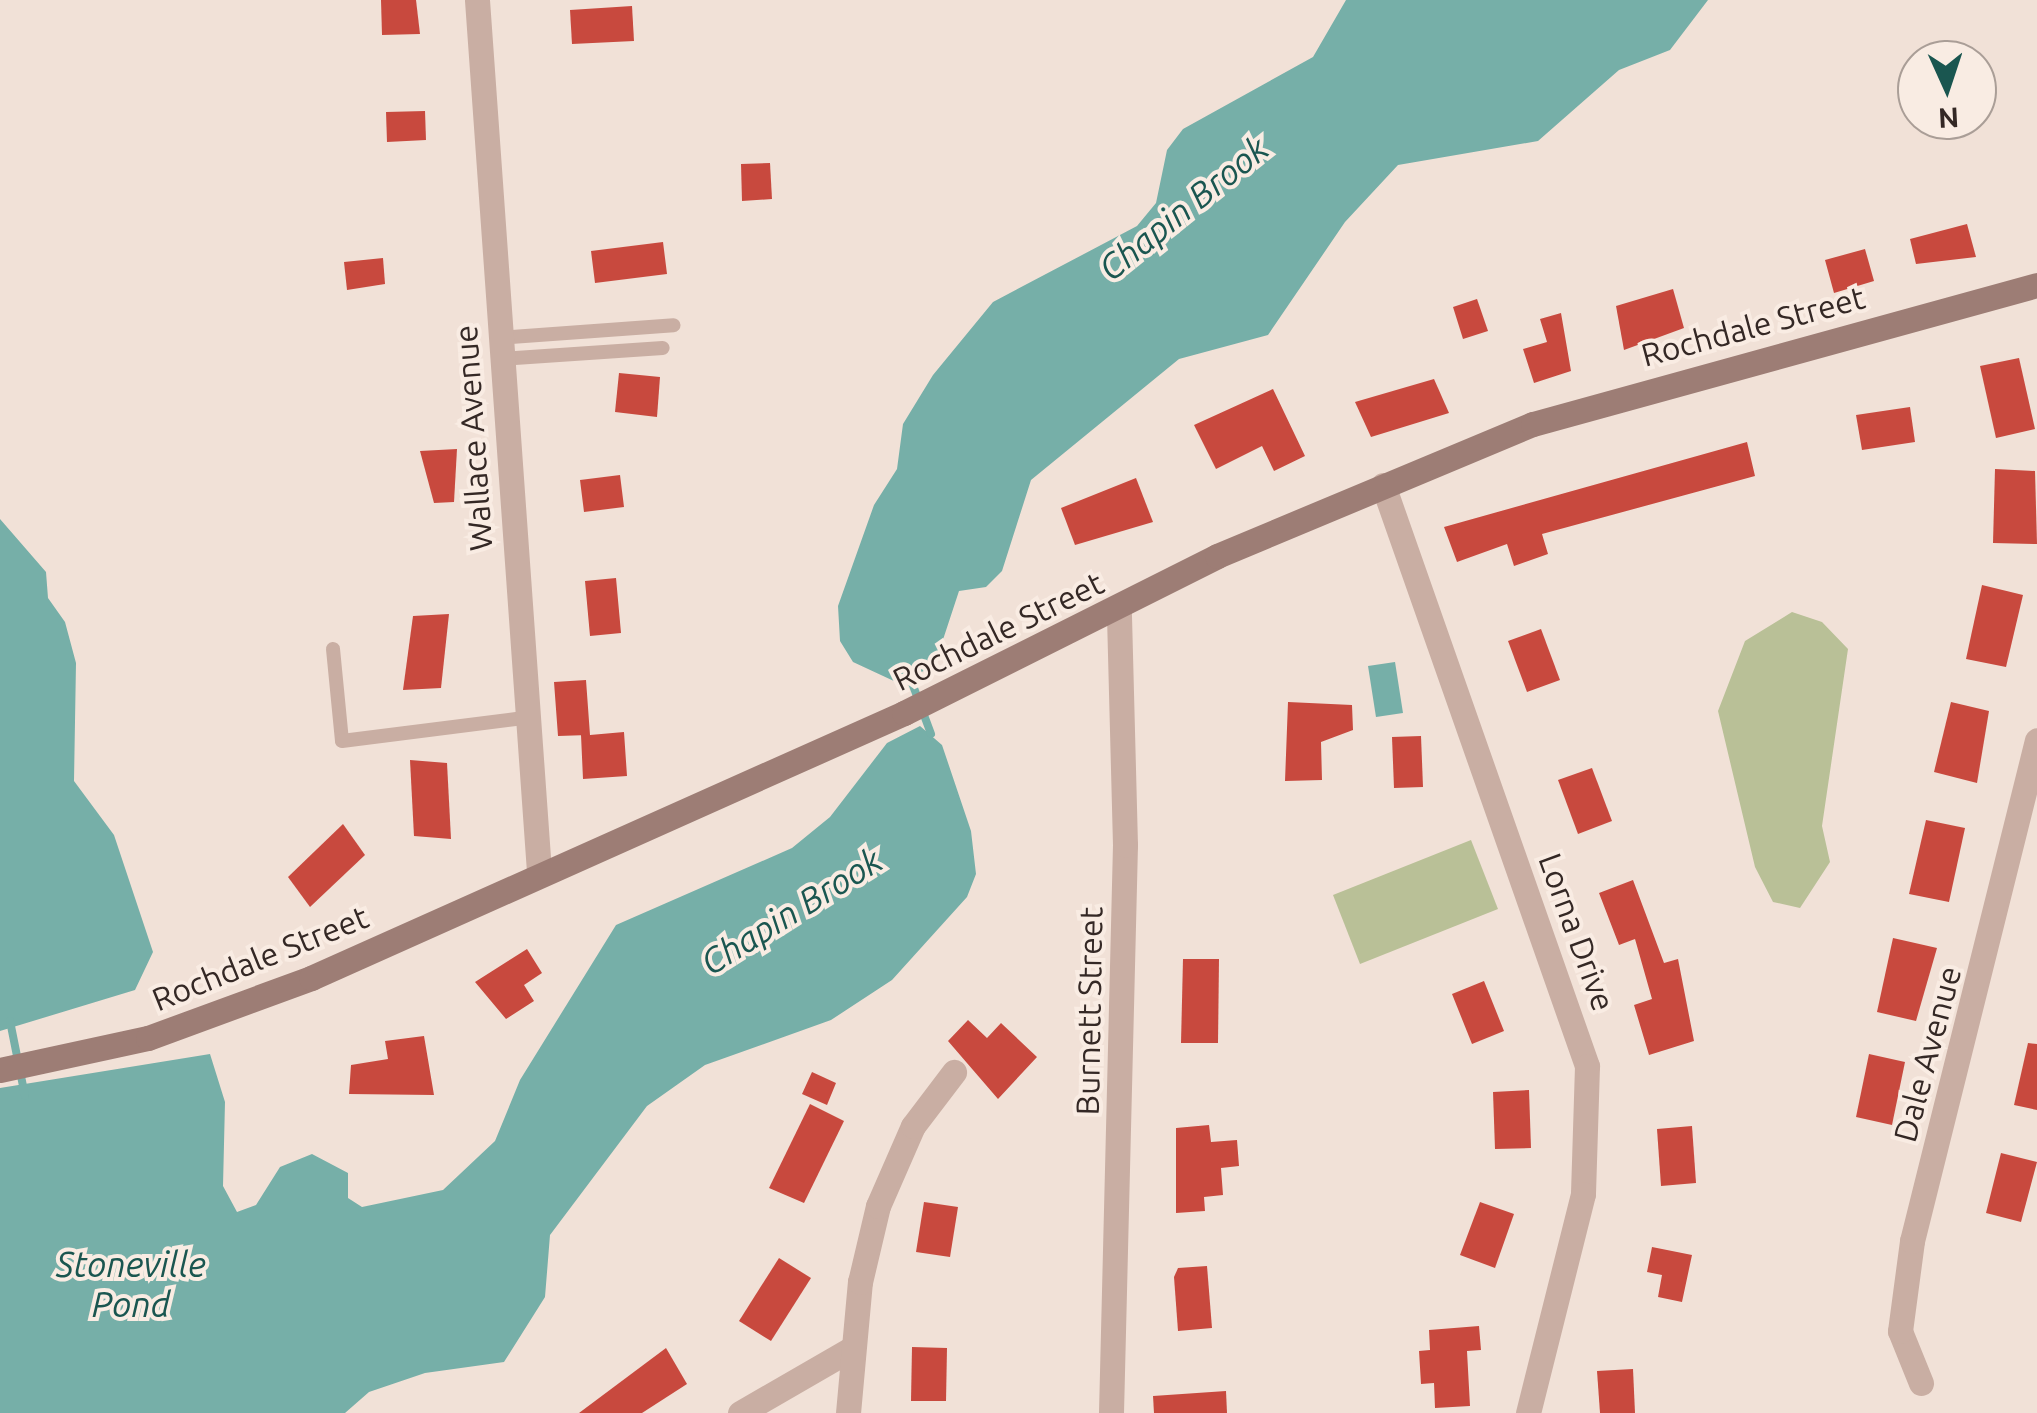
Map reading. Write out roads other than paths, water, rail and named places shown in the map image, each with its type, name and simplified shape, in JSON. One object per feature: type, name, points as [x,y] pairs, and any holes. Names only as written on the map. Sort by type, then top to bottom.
[{"type":"street","name":"Wallace Avenue","points":[[477,0],[524,718],[538,871]]},
{"type":"street","name":"Rochdale Street","points":[[15,1068],[216,1016],[904,713],[1119,610],[1201,563],[1383,485],[1623,394],[2037,285]]},
{"type":"street","name":"Lorna Drive","points":[[1383,485],[1587,1066],[1584,1194],[1528,1413]]},
{"type":"street","name":"Burnett Street","points":[[1111,1413],[1125,844],[1119,610]]},
{"type":"street","name":"Dale Avenue","points":[[1921,1383],[1900,1330],[1912,1240],[2037,740]]},
{"type":"street","points":[[848,1413],[851,1349],[893,1165],[954,1072]]},
{"type":"street","points":[[740,1413],[851,1349]]},
{"type":"lane","points":[[499,348],[674,326]]},
{"type":"lane","points":[[499,348],[663,348]]},
{"type":"lane","points":[[333,648],[342,741],[524,718]]},
{"type":"water","points":[[1346,0],[1708,0],[1670,50],[1619,70],[1538,141],[1398,165],[1345,222],[1268,335],[1179,359],[1031,480],[1002,571],[986,587],[959,591],[934,667],[896,682],[853,662],[840,641],[838,606],[874,505],[897,469],[903,424],[933,375],[993,302],[1137,226],[1156,203],[1167,150],[1183,129],[1313,57]]},
{"type":"water","points":[[0,519],[46,572],[48,598],[65,622],[76,663],[74,781],[114,835],[153,952],[135,990],[0,1031]]},
{"type":"water","points":[[1395,662],[1403,713],[1376,717],[1368,666]]},
{"type":"water","name":"Stoneville Pond","points":[[920,726],[942,745],[971,831],[976,874],[967,897],[892,980],[831,1020],[705,1065],[647,1106],[550,1235],[545,1297],[504,1362],[425,1373],[369,1392],[345,1413],[0,1413],[0,1088],[210,1054],[225,1102],[223,1186],[237,1212],[256,1205],[280,1167],[312,1154],[348,1173],[348,1198],[362,1207],[443,1190],[495,1141],[520,1080],[616,925],[792,848],[830,817],[887,743]]},
{"type":"waterway","name":"Chapin Brook","points":[[908,672],[931,734]]},
{"type":"waterway","points":[[10,1021],[25,1096]]}]
